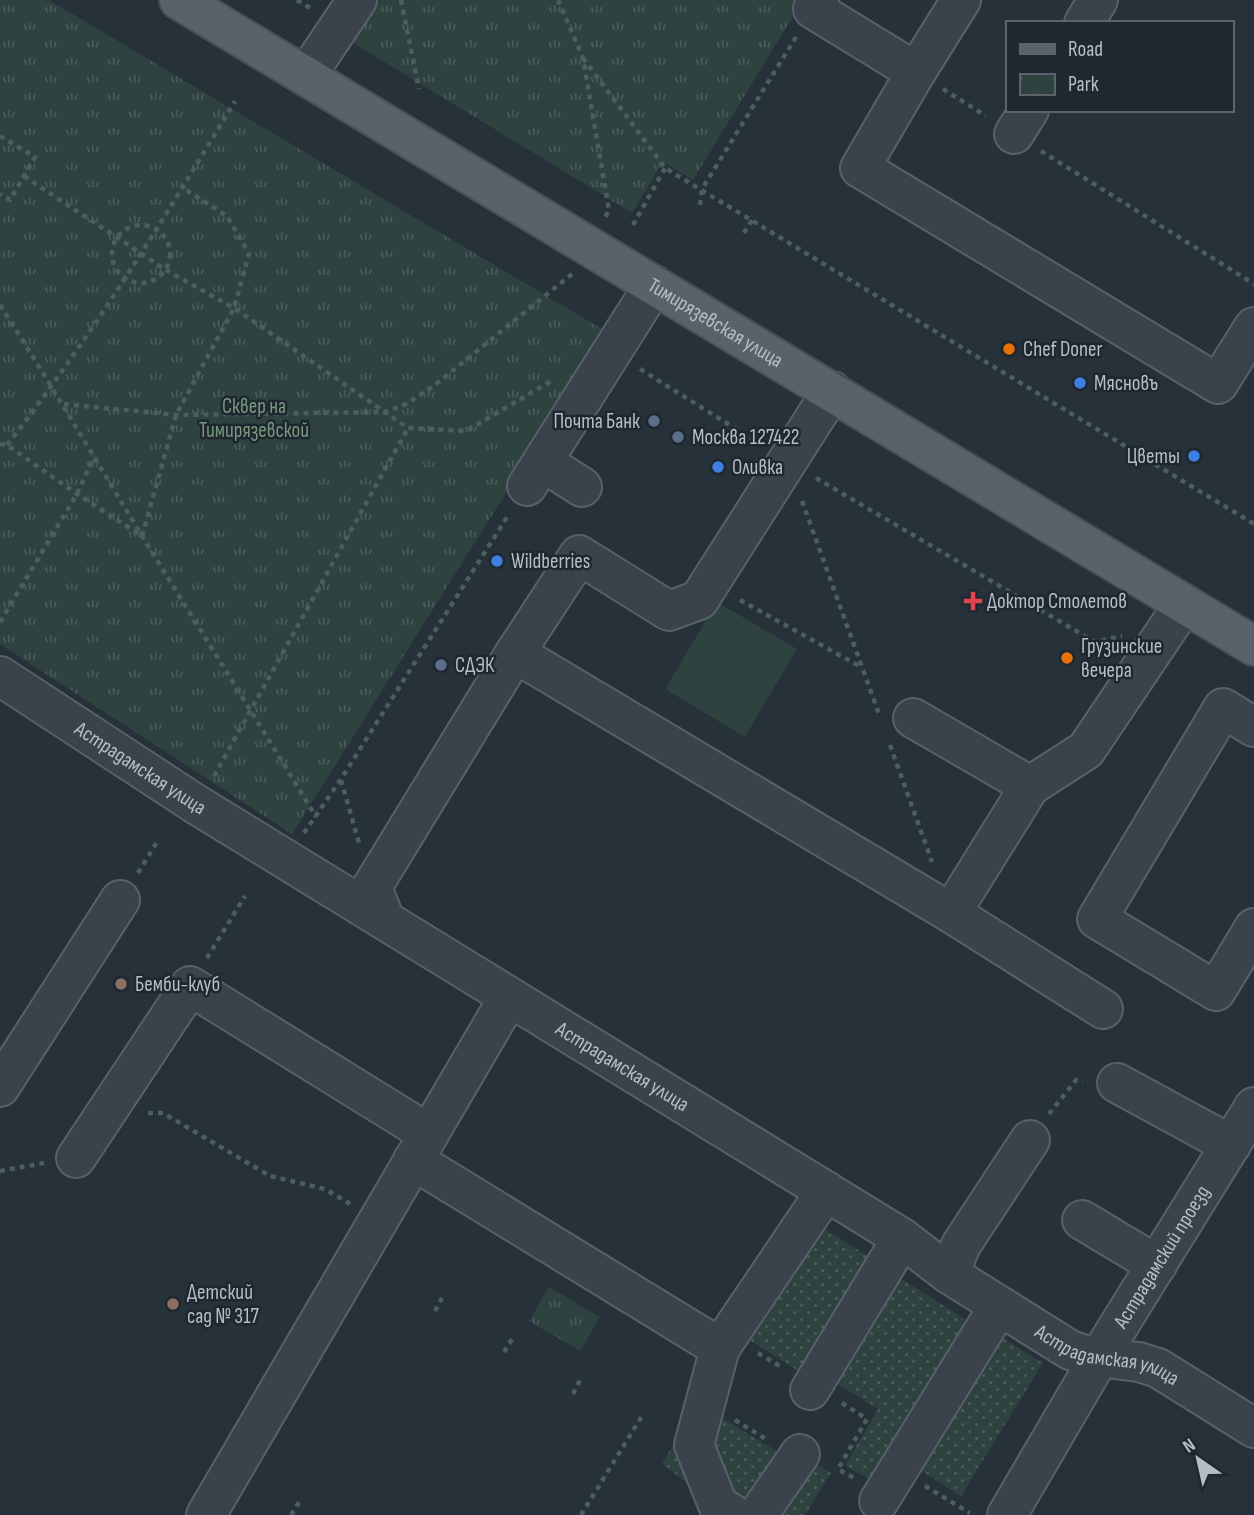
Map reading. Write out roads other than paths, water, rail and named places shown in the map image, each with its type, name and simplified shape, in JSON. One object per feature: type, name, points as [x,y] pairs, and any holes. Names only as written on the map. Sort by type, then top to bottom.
[{"type":"main road","name":"Тимирязевская улица","points":[[179,0],[832,391],[1177,615],[1253,645]]},
{"type":"street","points":[[306,76],[357,0]]},
{"type":"street","points":[[961,0],[860,168],[1218,384],[1254,327]]},
{"type":"street","points":[[1085,21],[1098,0]]},
{"type":"street","points":[[816,5],[916,72]]},
{"type":"street","points":[[582,487],[535,474],[654,285]]},
{"type":"street","points":[[378,903],[515,653],[579,555],[669,611],[699,600],[832,391]]},
{"type":"street","points":[[951,914],[1030,786],[1086,750],[1177,615]]},
{"type":"street","points":[[515,653],[951,914],[1103,1009]]},
{"type":"street","name":"Астрадамская улица","points":[[0,676],[194,803],[378,903],[509,997],[902,1238],[949,1274],[1070,1350],[1088,1356],[1139,1362],[1158,1368],[1254,1428]]},
{"type":"street","points":[[1254,727],[1223,708],[1097,919],[1216,991],[1254,928]]},
{"type":"street","points":[[894,725],[1030,786]]},
{"type":"street","points":[[0,1087],[120,900]]},
{"type":"street","points":[[76,1158],[190,986],[421,1147],[720,1348]]},
{"type":"street","points":[[206,1515],[509,997]]},
{"type":"street","points":[[1118,1083],[1231,1145]]},
{"type":"street","name":"Астрадамский проезд","points":[[989,1514],[1100,1356],[1254,1107]]},
{"type":"street","points":[[949,1274],[961,1245],[1030,1140]]},
{"type":"street","points":[[734,1515],[718,1505],[694,1445],[720,1348],[826,1191]]},
{"type":"street","points":[[1082,1220],[1157,1265]]},
{"type":"street","points":[[810,1390],[902,1238]]},
{"type":"street","points":[[888,1485],[999,1306]]},
{"type":"street","points":[[758,1515],[800,1454]]},
{"type":"place","name":"Chef Doner","points":[[1009,349]]},
{"type":"place","name":"Мясновъ","points":[[1080,383]]},
{"type":"place","name":"Почта Банк","points":[[654,421]]},
{"type":"place","name":"Москва 127422","points":[[678,437]]},
{"type":"place","name":"Цветы","points":[[1194,456]]},
{"type":"place","name":"Оливка","points":[[718,467]]},
{"type":"place","name":"Wildberries","points":[[497,561]]},
{"type":"place","name":"Доктор Столетов","points":[[973,601]]},
{"type":"place","name":"Грузинские вечера","points":[[1067,658]]},
{"type":"place","name":"СДЭК","points":[[441,665]]},
{"type":"place","name":"Бемби-клуб","points":[[121,984]]},
{"type":"place","name":"Детский сад № 317","points":[[173,1304]]},
{"type":"park label","name":"Сквер на Тимирязевской","points":[[254,418]]}]
